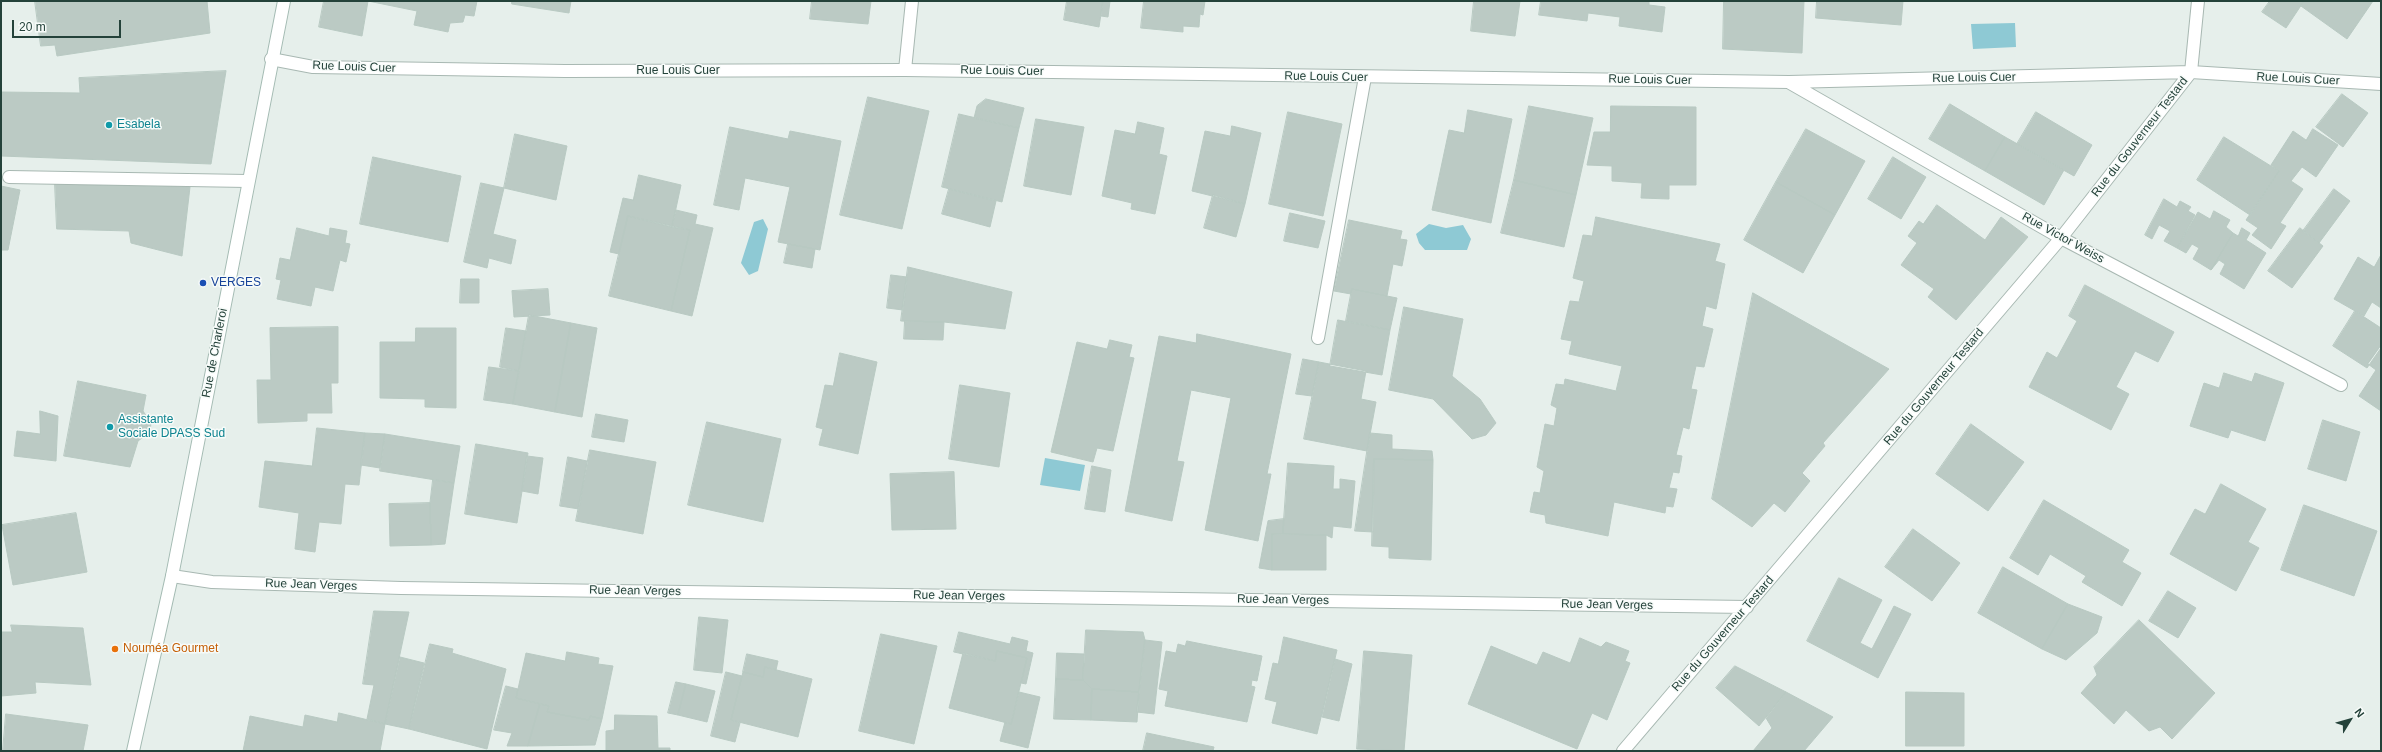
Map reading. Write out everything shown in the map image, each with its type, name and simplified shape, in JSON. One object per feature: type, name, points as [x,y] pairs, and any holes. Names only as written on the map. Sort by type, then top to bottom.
[{"type":"street","name":"Rue de Charleroi","points":[[133,751],[172,576],[271,59],[284,1]]},
{"type":"street","points":[[905,70],[912,1]]},
{"type":"street","name":"Rue du Gouverneur Testard","points":[[1623,751],[2061,238],[2191,72],[2198,1]]},
{"type":"street","name":"Rue Louis Cuer","points":[[271,59],[313,66],[360,68],[565,71],[905,70],[1789,82],[2191,72],[2381,84]]},
{"type":"street","points":[[1318,338],[1365,77]]},
{"type":"street","name":"Rue Victor Weiss","points":[[1789,82],[2061,238],[2341,385]]},
{"type":"street","points":[[9,177],[248,181]]},
{"type":"street","name":"Rue Jean Verges","points":[[172,576],[212,582],[401,588],[1747,606]]},
{"type":"water","points":[[2015,23],[2016,47],[1973,49],[1971,24]]},
{"type":"water","points":[[763,219],[768,229],[758,271],[749,275],[741,263],[754,222]]},
{"type":"water","points":[[1429,224],[1446,228],[1463,225],[1471,239],[1467,250],[1425,250],[1419,243],[1416,234]]},
{"type":"water","points":[[1045,458],[1085,465],[1080,491],[1040,485]]},
{"type":"building","points":[[35,1],[207,1],[210,33],[57,56],[55,45],[41,46]]},
{"type":"building","points":[[324,1],[368,1],[362,36],[319,27]]},
{"type":"building","points":[[368,1],[477,1],[474,16],[465,15],[463,22],[450,23],[448,32],[414,25],[417,11]]},
{"type":"building","points":[[512,1],[571,1],[569,13],[512,4]]},
{"type":"building","points":[[812,1],[871,1],[868,24],[810,19]]},
{"type":"building","points":[[1067,1],[1103,1],[1099,27],[1064,20]]},
{"type":"building","points":[[1103,1],[1110,1],[1108,17],[1101,16]]},
{"type":"building","points":[[1144,1],[1205,1],[1203,15],[1200,14],[1199,27],[1183,26],[1183,32],[1141,28]]},
{"type":"building","points":[[1474,1],[1520,1],[1515,36],[1471,31]]},
{"type":"building","points":[[1541,1],[1649,1],[1649,5],[1665,7],[1662,32],[1619,26],[1620,17],[1588,13],[1587,21],[1539,15]]},
{"type":"building","points":[[1724,1],[1804,1],[1802,53],[1723,49]]},
{"type":"building","points":[[1817,1],[1903,1],[1901,25],[1816,18]]},
{"type":"building","points":[[2270,1],[2304,1],[2286,28],[2262,12]]},
{"type":"building","points":[[2304,1],[2373,1],[2347,39],[2301,6]]},
{"type":"building","name":"Esabela","points":[[226,71],[211,164],[1,156],[1,92],[80,93],[79,78]]},
{"type":"building","points":[[2342,94],[2368,113],[2343,147],[2316,127]]},
{"type":"building","points":[[868,97],[929,111],[902,229],[840,215]]},
{"type":"building","points":[[986,99],[1024,108],[1019,128],[974,118],[977,106]]},
{"type":"building","points":[[1950,104],[2005,137],[1985,171],[1929,139]]},
{"type":"building","points":[[1529,106],[1593,118],[1576,195],[1514,180]]},
{"type":"building","points":[[1611,106],[1696,107],[1696,185],[1669,185],[1669,199],[1641,198],[1642,183],[1612,181],[1612,166],[1587,165],[1594,132],[1610,132]]},
{"type":"building","points":[[1468,110],[1512,119],[1491,223],[1432,210],[1449,130],[1464,133]]},
{"type":"building","points":[[1288,112],[1342,124],[1323,216],[1269,204]]},
{"type":"building","points":[[2036,112],[2092,145],[2074,176],[2017,144]]},
{"type":"building","points":[[959,114],[1019,128],[1002,202],[942,187]]},
{"type":"building","points":[[1036,119],[1084,127],[1071,195],[1024,186]]},
{"type":"building","points":[[1138,122],[1164,128],[1159,154],[1167,156],[1155,214],[1131,209],[1132,203],[1102,196],[1115,130],[1135,134]]},
{"type":"building","points":[[1232,126],[1261,133],[1245,204],[1192,191],[1205,131],[1230,136]]},
{"type":"building","points":[[730,127],[788,139],[790,131],[841,141],[820,250],[778,242],[790,187],[745,178],[739,210],[714,205]]},
{"type":"building","points":[[1806,129],[1865,161],[1835,215],[1776,182]]},
{"type":"building","points":[[2313,129],[2338,145],[2316,177],[2302,167],[2291,181],[2303,189],[2280,223],[2286,226],[2271,249],[2252,235],[2258,228],[2246,220],[2279,171],[2271,165],[2293,131],[2306,140]]},
{"type":"building","points":[[515,134],[567,146],[556,200],[504,188]]},
{"type":"building","points":[[2005,137],[2064,170],[2044,205],[1985,171]]},
{"type":"building","points":[[2224,137],[2279,171],[2250,215],[2197,180]]},
{"type":"building","points":[[373,157],[461,176],[448,242],[360,224]]},
{"type":"building","points":[[1893,157],[1926,177],[1901,219],[1868,199]]},
{"type":"building","points":[[639,175],[681,185],[672,227],[628,216],[619,254],[610,252],[623,198],[633,200]]},
{"type":"building","points":[[1514,180],[1576,195],[1564,247],[1501,233]]},
{"type":"building","points":[[1776,182],[1835,215],[1803,273],[1744,240]]},
{"type":"building","points":[[481,183],[504,188],[493,234],[516,240],[511,264],[489,258],[487,268],[464,262]]},
{"type":"building","points":[[55,184],[190,187],[182,256],[131,243],[129,231],[57,229]]},
{"type":"building","points":[[1,186],[20,190],[8,250],[1,250]]},
{"type":"building","points":[[949,189],[996,201],[990,227],[942,214]]},
{"type":"building","points":[[2334,189],[2350,201],[2319,243],[2303,231]]},
{"type":"building","points":[[1213,195],[1245,204],[1236,237],[1204,228]]},
{"type":"building","points":[[2164,199],[2177,207],[2180,201],[2191,207],[2188,211],[2195,215],[2177,248],[2164,241],[2170,231],[2159,225],[2152,239],[2145,235]]},
{"type":"building","points":[[1937,205],[1985,240],[2001,217],[2028,237],[1956,320],[1928,297],[1934,289],[1901,265],[1917,243],[1908,236],[1919,221],[1923,224]]},
{"type":"building","points":[[676,210],[697,215],[695,224],[713,228],[692,316],[671,311],[690,230],[672,227]]},
{"type":"building","points":[[2214,211],[2230,220],[2226,227],[2233,233],[2211,270],[2193,259],[2199,248],[2192,244],[2186,253],[2177,248],[2198,212],[2210,219]]},
{"type":"building","points":[[1290,213],[1325,221],[1318,248],[1284,241]]},
{"type":"building","points":[[628,216],[690,230],[671,311],[609,296]]},
{"type":"building","points":[[1596,217],[1720,244],[1715,261],[1725,264],[1716,309],[1706,306],[1702,326],[1713,329],[1704,367],[1696,366],[1691,389],[1697,390],[1689,429],[1683,427],[1676,455],[1682,456],[1679,473],[1673,472],[1669,488],[1677,489],[1673,507],[1666,506],[1665,513],[1614,502],[1608,536],[1546,523],[1545,515],[1530,512],[1534,492],[1540,493],[1544,471],[1537,467],[1545,424],[1554,426],[1557,408],[1551,405],[1556,384],[1564,385],[1565,379],[1616,391],[1622,366],[1569,354],[1572,341],[1561,339],[1570,301],[1579,302],[1584,281],[1573,278],[1583,235],[1592,236]]},
{"type":"building","points":[[1349,220],[1402,231],[1400,239],[1407,240],[1402,266],[1393,264],[1387,296],[1352,289],[1351,294],[1334,291]]},
{"type":"building","points":[[297,228],[329,236],[330,228],[347,231],[345,243],[350,244],[346,262],[340,260],[333,291],[315,287],[311,306],[277,299],[281,280],[276,279],[280,258],[290,260]]},
{"type":"building","points":[[2242,228],[2250,233],[2246,240],[2266,253],[2244,289],[2220,274],[2225,264],[2219,260],[2211,270],[2233,233],[2238,236]]},
{"type":"building","points":[[2300,228],[2323,246],[2292,288],[2268,271]]},
{"type":"building","points":[[788,244],[815,249],[812,268],[784,263]]},
{"type":"building","points":[[2381,255],[2381,308],[2372,302],[2364,316],[2334,299],[2358,257],[2374,267]]},
{"type":"building","points":[[908,267],[1012,292],[1005,329],[944,322],[901,321]]},
{"type":"building","points":[[891,275],[907,277],[903,310],[887,308]]},
{"type":"building","points":[[461,279],[479,279],[479,303],[460,303]]},
{"type":"building","points":[[2085,285],[2174,332],[2158,362],[2135,351],[2116,387],[2129,394],[2111,430],[2029,387],[2047,352],[2057,358],[2077,321],[2069,316]]},
{"type":"building","points":[[548,289],[550,315],[514,317],[512,291]]},
{"type":"building","points":[[1352,289],[1397,298],[1390,330],[1346,321]]},
{"type":"building","points":[[1753,293],[1889,369],[1823,443],[1825,446],[1802,473],[1810,481],[1785,512],[1774,503],[1752,527],[1712,499]]},
{"type":"building","points":[[1404,307],[1463,319],[1452,376],[1480,399],[1496,423],[1486,435],[1472,439],[1433,399],[1389,390]]},
{"type":"building","points":[[2355,311],[2381,328],[2381,348],[2367,368],[2333,346]]},
{"type":"building","points":[[529,315],[571,323],[555,412],[513,404]]},
{"type":"building","points":[[1338,320],[1390,330],[1382,375],[1330,366]]},
{"type":"building","points":[[905,321],[944,322],[943,340],[904,339]]},
{"type":"building","points":[[571,323],[597,328],[582,417],[555,412]]},
{"type":"building","points":[[338,327],[338,383],[331,383],[332,413],[307,413],[307,421],[258,423],[257,380],[271,380],[270,328]]},
{"type":"building","points":[[416,328],[456,328],[456,408],[425,407],[425,399],[380,398],[380,342],[415,342]]},
{"type":"building","points":[[506,328],[526,331],[519,371],[500,367]]},
{"type":"building","points":[[1197,334],[1291,354],[1267,474],[1271,474],[1258,541],[1205,530],[1231,398],[1191,390],[1177,461],[1184,462],[1172,521],[1125,511],[1159,336],[1196,343]]},
{"type":"building","points":[[1110,340],[1132,345],[1129,357],[1134,358],[1113,451],[1097,448],[1093,462],[1051,452],[1077,342],[1107,349]]},
{"type":"building","points":[[2380,347],[2381,411],[2359,396],[2376,370],[2368,364]]},
{"type":"building","points":[[840,353],[877,362],[858,454],[819,445],[823,429],[816,427],[825,385],[833,386]]},
{"type":"building","points":[[1303,359],[1319,362],[1312,396],[1296,394]]},
{"type":"building","points":[[1319,362],[1366,371],[1361,399],[1376,402],[1367,451],[1304,439]]},
{"type":"building","points":[[489,367],[519,371],[513,404],[484,400]]},
{"type":"building","points":[[2224,373],[2252,382],[2255,373],[2284,383],[2265,441],[2231,430],[2228,438],[2190,426],[2204,383],[2219,388]]},
{"type":"building","name":"Assistante Sociale DPASS Sud","points":[[78,381],[146,395],[143,411],[151,423],[150,432],[138,441],[130,467],[64,456]]},
{"type":"building","points":[[960,385],[1010,393],[999,467],[949,459]]},
{"type":"building","points":[[40,411],[58,416],[56,461],[14,456],[17,431],[40,434]]},
{"type":"building","points":[[596,414],[628,420],[624,442],[592,437]]},
{"type":"building","points":[[2323,420],[2360,432],[2346,481],[2308,469]]},
{"type":"building","points":[[707,422],[781,439],[763,522],[688,505]]},
{"type":"building","points":[[1971,424],[2024,462],[1988,511],[1936,474]]},
{"type":"building","points":[[317,428],[365,433],[359,485],[345,484],[341,524],[319,522],[315,552],[295,549],[299,513],[259,507],[265,461],[312,466]]},
{"type":"building","points":[[365,433],[385,434],[380,468],[361,465]]},
{"type":"building","points":[[1370,433],[1392,435],[1392,449],[1432,451],[1433,460],[1374,459],[1373,532],[1355,531]]},
{"type":"building","points":[[385,434],[460,446],[454,483],[380,471]]},
{"type":"building","points":[[476,444],[528,453],[517,523],[465,514]]},
{"type":"building","points":[[590,450],[656,462],[643,534],[576,521]]},
{"type":"building","points":[[527,456],[543,458],[538,494],[522,491]]},
{"type":"building","points":[[568,457],[587,461],[579,509],[560,506]]},
{"type":"building","points":[[1374,459],[1433,460],[1431,560],[1389,558],[1389,547],[1372,546]]},
{"type":"building","points":[[1288,463],[1334,466],[1333,489],[1340,489],[1340,479],[1355,481],[1351,528],[1333,526],[1332,538],[1326,535],[1283,534]]},
{"type":"building","points":[[1092,466],[1111,470],[1105,512],[1085,509]]},
{"type":"building","points":[[954,472],[956,529],[892,530],[890,474]]},
{"type":"building","points":[[433,480],[454,483],[445,544],[431,545],[430,503]]},
{"type":"building","points":[[2221,484],[2266,509],[2248,542],[2259,548],[2236,591],[2170,554],[2195,509],[2205,514]]},
{"type":"building","points":[[2044,500],[2129,550],[2122,562],[2141,573],[2122,606],[2082,582],[2086,576],[2050,554],[2038,575],[2010,558]]},
{"type":"building","points":[[430,503],[431,545],[390,546],[389,504]]},
{"type":"building","points":[[2304,505],[2377,531],[2354,596],[2281,570]]},
{"type":"building","points":[[76,513],[87,572],[13,585],[2,525]]},
{"type":"building","points":[[1284,519],[1283,534],[1272,534],[1272,570],[1259,568],[1268,521]]},
{"type":"building","points":[[1913,529],[1960,563],[1932,601],[1885,567]]},
{"type":"building","points":[[1272,534],[1326,535],[1326,570],[1272,570]]},
{"type":"building","points":[[2003,567],[2068,604],[2042,649],[1978,613]]},
{"type":"building","points":[[1839,578],[1882,600],[1860,643],[1872,649],[1894,606],[1911,614],[1878,678],[1807,641]]},
{"type":"building","points":[[2168,591],[2196,608],[2178,638],[2149,621]]},
{"type":"building","points":[[2068,604],[2102,617],[2097,633],[2066,660],[2042,649]]},
{"type":"building","points":[[374,611],[409,612],[385,724],[367,719],[374,685],[363,684]]},
{"type":"building","points":[[699,617],[728,620],[722,673],[694,670]]},
{"type":"building","points":[[2139,620],[2215,693],[2172,739],[2160,727],[2149,731],[2126,710],[2114,724],[2081,693],[2097,675],[2094,667]]},
{"type":"building","points":[[11,625],[83,628],[91,685],[35,682],[36,693],[1,696],[1,632],[12,632]]},
{"type":"building","points":[[1086,630],[1143,632],[1145,640],[1139,692],[1092,689],[1083,680]]},
{"type":"building","points":[[959,632],[1010,644],[1012,637],[1028,641],[1026,651],[1033,653],[1026,684],[1021,683],[1027,658],[997,651],[995,661],[954,652]]},
{"type":"building","points":[[881,634],[937,646],[914,744],[859,731]]},
{"type":"building","points":[[1284,637],[1337,650],[1317,734],[1272,723],[1277,702],[1265,699],[1273,663],[1278,664]]},
{"type":"building","points":[[1580,638],[1601,647],[1606,642],[1629,651],[1625,661],[1630,663],[1607,720],[1592,713],[1577,749],[1468,704],[1491,646],[1537,665],[1543,652],[1570,663]]},
{"type":"building","points":[[1145,640],[1162,642],[1154,714],[1137,712]]},
{"type":"building","points":[[1187,641],[1262,656],[1257,681],[1252,680],[1251,686],[1255,687],[1247,722],[1165,706],[1168,691],[1159,689],[1166,651],[1176,653],[1178,644],[1185,646]]},
{"type":"building","points":[[430,644],[453,649],[452,653],[506,669],[487,749],[409,729]]},
{"type":"building","points":[[997,651],[1027,658],[1011,724],[949,708],[963,653],[995,661]]},
{"type":"building","points":[[1364,651],[1412,655],[1404,751],[1357,749]]},
{"type":"building","points":[[567,652],[599,658],[598,664],[613,666],[602,719],[590,716],[589,720],[547,712],[549,706],[516,698],[526,653],[565,661]]},
{"type":"building","points":[[1057,653],[1084,654],[1083,680],[1056,679]]},
{"type":"building","points":[[747,654],[778,661],[776,670],[765,667],[763,677],[743,672]]},
{"type":"building","points":[[400,657],[424,663],[409,729],[385,724]]},
{"type":"building","points":[[1335,659],[1352,664],[1339,721],[1322,717]]},
{"type":"building","points":[[1735,666],[1786,692],[1759,726],[1716,688]]},
{"type":"building","points":[[765,667],[812,679],[798,737],[731,720],[743,672],[763,677]]},
{"type":"building","points":[[726,672],[742,676],[731,720],[740,723],[735,742],[711,736]]},
{"type":"building","points":[[1056,679],[1083,680],[1092,689],[1091,720],[1054,719]]},
{"type":"building","points":[[676,682],[686,684],[678,715],[668,713]]},
{"type":"building","points":[[686,684],[715,691],[707,722],[678,715]]},
{"type":"building","points":[[506,686],[518,689],[516,698],[540,704],[528,746],[507,746],[512,733],[494,730]]},
{"type":"building","points":[[1092,689],[1139,692],[1137,722],[1091,720]]},
{"type":"building","points":[[1019,692],[1040,697],[1028,748],[1000,741],[1005,722],[1011,724]]},
{"type":"building","points":[[1786,692],[1833,717],[1804,751],[1753,751],[1772,728],[1766,718]]},
{"type":"building","points":[[1906,692],[1964,693],[1964,746],[1906,746]]},
{"type":"building","points":[[540,704],[549,706],[547,712],[589,720],[590,716],[602,719],[595,745],[528,746]]},
{"type":"building","points":[[339,713],[385,724],[380,751],[243,751],[250,716],[303,727],[305,715],[337,722]]},
{"type":"building","points":[[6,714],[88,725],[83,751],[3,751]]},
{"type":"building","points":[[615,715],[657,716],[658,748],[670,748],[670,751],[606,751],[606,731],[614,730]]},
{"type":"building","points":[[1147,733],[1214,747],[1213,751],[1143,751]]},
{"type":"place","name":"Esabela","points":[[109,125]]},
{"type":"place","name":"VERGES","points":[[203,283]]},
{"type":"place","name":"Assistante Sociale DPASS Sud","points":[[110,427]]},
{"type":"place","name":"Nouméa Gourmet","points":[[115,649]]}]
